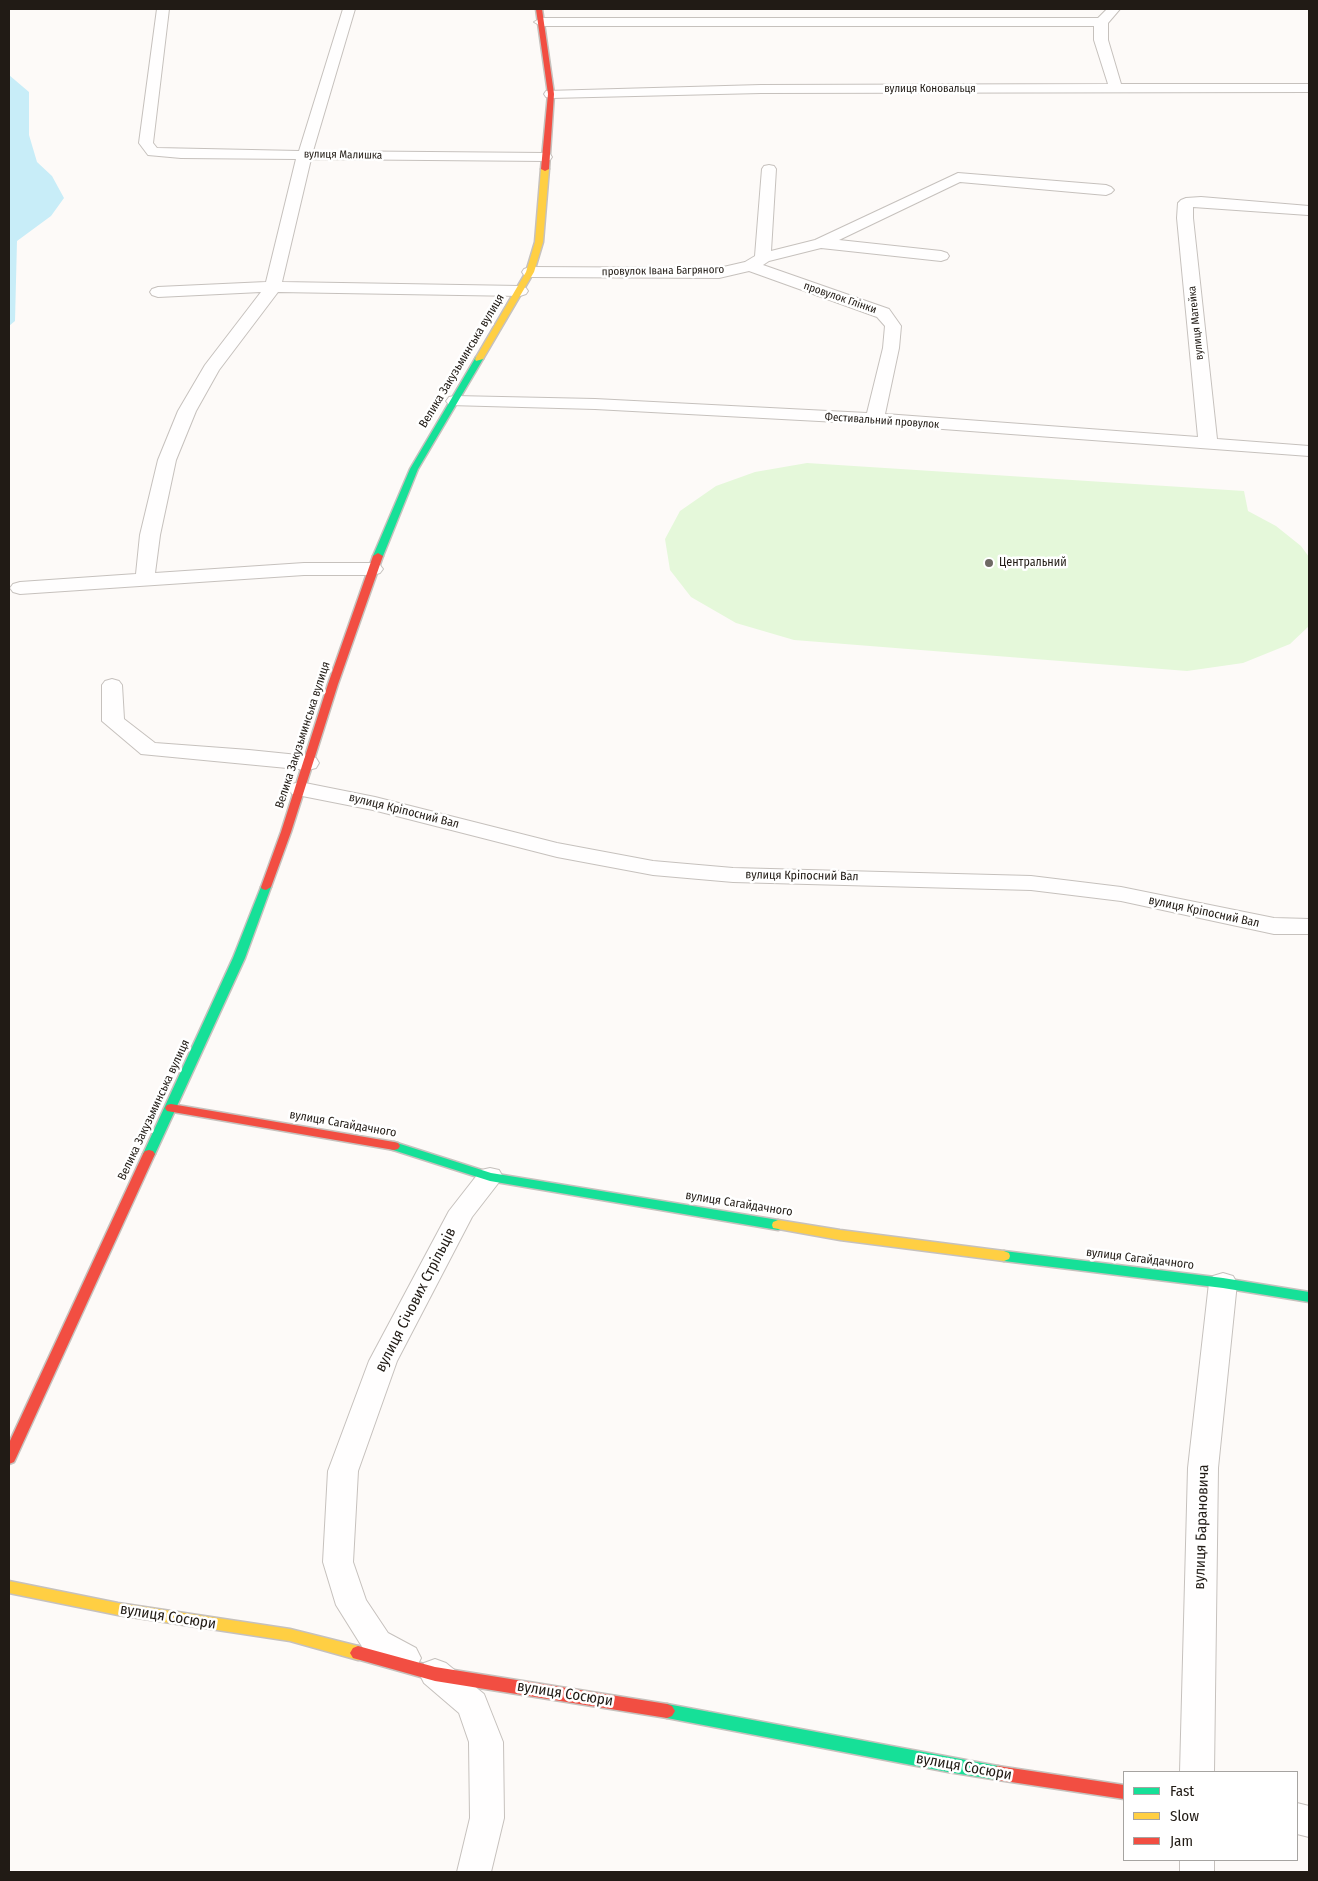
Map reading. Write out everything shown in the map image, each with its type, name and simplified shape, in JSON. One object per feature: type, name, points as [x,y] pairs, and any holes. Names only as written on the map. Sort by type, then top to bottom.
[{"type":"street","name":"вулиця Малишка","points":[[162,9],[156,80],[146,143],[154,152],[545,157]]},
{"type":"street","points":[[145,578],[150,535],[167,460],[188,411],[211,369],[273,287],[305,154],[349,9]]},
{"type":"street","name":"Велика Закузьминська вулиця","points":[[9,1458],[239,958],[300,790],[373,569],[414,469],[530,272],[539,242],[551,94],[539,9]]},
{"type":"street","points":[[541,22],[842,15],[1022,14],[1100,22],[1114,9]]},
{"type":"street","points":[[1100,22],[1101,40],[1116,88]]},
{"type":"street","name":"вулиця Коновальця","points":[[551,94],[761,89],[1309,88]]},
{"type":"street","points":[[756,262],[769,169]]},
{"type":"street","points":[[821,243],[958,177],[1106,190]]},
{"type":"street","name":"вулиця Матейка","points":[[1208,443],[1184,218],[1186,203],[1201,202],[1308,210]]},
{"type":"street","points":[[821,243],[941,256]]},
{"type":"street","name":"провулок Івана Багряного","points":[[530,272],[719,273],[821,243]]},
{"type":"street","name":"провулок Глінки","points":[[756,262],[883,313],[893,326],[892,348],[875,419]]},
{"type":"street","points":[[158,292],[215,288],[273,287],[520,291]]},
{"type":"street","name":"Фестивальний провулок","points":[[455,401],[595,404],[875,419],[1309,450]]},
{"type":"street","points":[[20,588],[145,578],[304,569],[373,569]]},
{"type":"street","points":[[112,685],[113,721],[149,749],[249,756],[308,763]]},
{"type":"street","name":"вулиця Кріпосний Вал","points":[[300,790],[327,793],[384,806],[557,850],[653,868],[733,875],[1032,883],[1121,894],[1274,926],[1309,927]]},
{"type":"street","name":"вулиця Сагайдачного","points":[[171,1108],[394,1146],[490,1177],[840,1235],[1222,1283],[1309,1297]]},
{"type":"street","name":"вулиця Січових Стрільців","points":[[474,1872],[487,1818],[486,1742],[472,1704],[435,1674],[377,1643],[352,1605],[338,1562],[343,1471],[383,1360],[462,1210],[490,1177]]},
{"type":"street","name":"вулиця Барановича","points":[[1197,1771],[1203,1468],[1218,1341],[1222,1283]]},
{"type":"street","name":"вулиця Сосюри","points":[[9,1587],[118,1609],[290,1635],[435,1674],[658,1709],[948,1765],[1123,1792]]},
{"type":"green space","name":"Центральний","points":[[807,463],[1244,491],[1248,511],[1276,526],[1301,546],[1309,557],[1309,626],[1290,644],[1243,663],[1187,671],[794,640],[736,623],[691,597],[670,570],[665,539],[680,511],[716,486],[755,472]]},
{"type":"water","points":[[9,75],[29,92],[29,135],[37,162],[52,176],[64,198],[51,216],[17,241],[15,321],[9,326]]},
{"type":"traffic: fast","points":[[378,556],[414,469],[479,359]]},
{"type":"traffic: fast","points":[[149,1154],[239,958],[266,887]]},
{"type":"traffic: fast","points":[[394,1146],[490,1177],[778,1225]]},
{"type":"traffic: fast","points":[[1004,1256],[1223,1283],[1309,1297]]},
{"type":"traffic: fast","points":[[667,1711],[998,1773]]},
{"type":"traffic: slow","points":[[479,359],[530,272],[539,242],[545,169]]},
{"type":"traffic: slow","points":[[778,1225],[1004,1256]]},
{"type":"traffic: slow","points":[[9,1587],[118,1609],[290,1635],[358,1653]]},
{"type":"traffic: jam","points":[[539,9],[551,94],[545,169]]},
{"type":"traffic: jam","points":[[266,887],[286,832],[333,684],[378,556]]},
{"type":"traffic: jam","points":[[171,1108],[394,1146]]},
{"type":"traffic: jam","points":[[9,1458],[149,1154]]},
{"type":"traffic: jam","points":[[358,1653],[435,1674],[667,1711]]},
{"type":"traffic: jam","points":[[998,1773],[1123,1792]]},
{"type":"place","name":"Центральний","points":[[989,563]]}]
